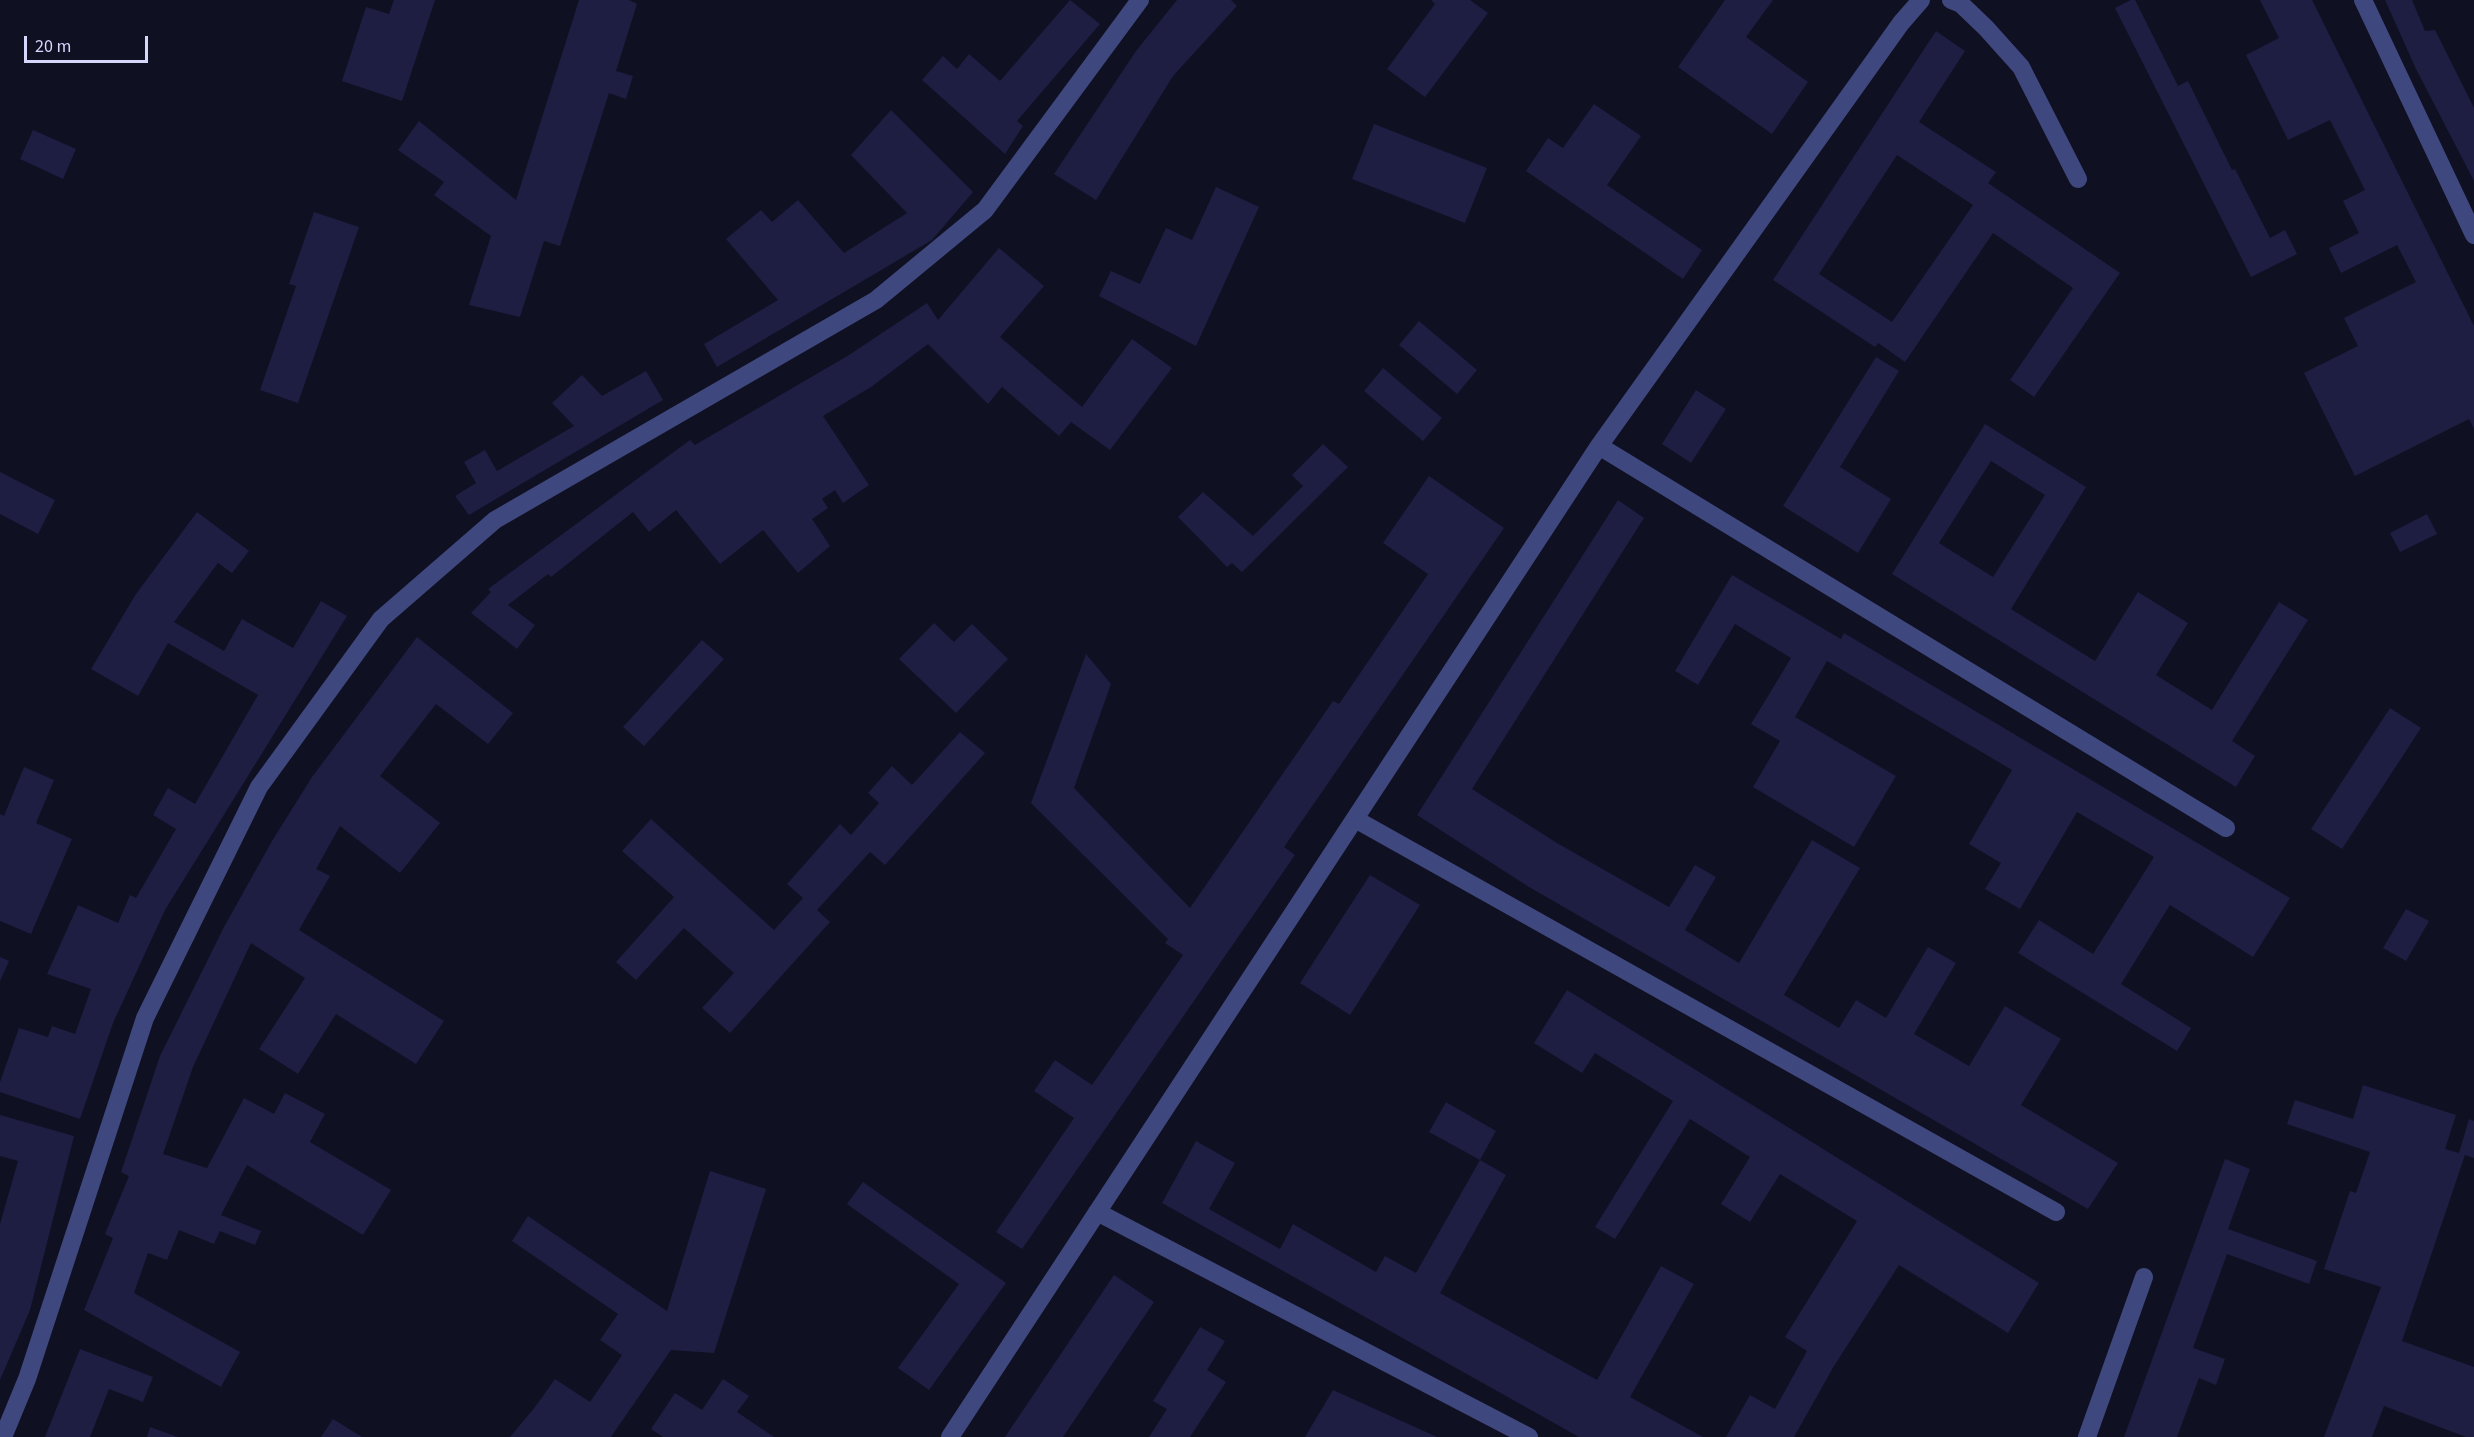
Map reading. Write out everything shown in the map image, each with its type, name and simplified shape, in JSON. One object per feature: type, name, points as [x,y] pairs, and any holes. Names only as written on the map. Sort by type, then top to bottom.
[{"type":"street","points":[[3,1437],[27,1379],[145,1018],[259,787],[381,619],[495,520],[876,300],[985,210],[1140,0]]},
{"type":"street","points":[[950,1437],[1599,446],[1901,23],[1921,0]]},
{"type":"street","points":[[1951,0],[1961,4],[2021,67],[2078,179]]},
{"type":"street","points":[[2364,0],[2474,235]]},
{"type":"street","points":[[1599,446],[2226,828]]},
{"type":"street","points":[[1355,819],[2056,1212]]},
{"type":"street","points":[[1097,1212],[1529,1437]]},
{"type":"street","points":[[2087,1437],[2144,1276]]},
{"type":"building","points":[[394,0],[435,0],[402,101],[342,81],[366,7],[389,14]]},
{"type":"building","points":[[579,0],[629,0],[637,4],[616,71],[633,76],[626,99],[609,93],[560,246],[544,241],[520,317],[469,305],[491,236],[434,195],[444,182],[398,150],[419,121],[516,200]]},
{"type":"building","points":[[1070,0],[1100,24],[1017,121],[1023,126],[1005,154],[922,80],[943,56],[957,69],[969,54],[1000,81]]},
{"type":"building","points":[[1177,0],[1231,0],[1237,6],[1173,76],[1096,200],[1054,174],[1136,51]]},
{"type":"building","points":[[1431,0],[1470,0],[1488,13],[1425,97],[1387,69],[1435,4]]},
{"type":"building","points":[[1725,0],[1773,0],[1746,37],[1808,82],[1772,134],[1678,67]]},
{"type":"building","points":[[2135,0],[2178,86],[2188,81],[2232,170],[2235,169],[2270,238],[2285,230],[2297,254],[2251,277],[2115,8]]},
{"type":"building","points":[[2260,0],[2312,0],[2474,326],[2474,429],[2469,419],[2355,476],[2304,373],[2358,346],[2344,318],[2416,282],[2397,245],[2341,273],[2329,248],[2359,233],[2343,201],[2365,190],[2330,120],[2288,140],[2246,55],[2279,38]]},
{"type":"building","points":[[2385,0],[2412,0],[2425,31],[2435,30],[2474,108],[2474,181],[2416,69]]},
{"type":"building","points":[[1936,31],[1965,51],[1919,122],[1996,172],[1988,183],[2120,273],[2034,397],[2010,380],[2073,288],[1993,233],[1905,362],[1878,343],[1875,347],[1773,280]],"holes":[[[1897,155],[1973,205],[1892,322],[1819,274]]]},
{"type":"building","points":[[1594,104],[1641,136],[1607,185],[1702,250],[1683,279],[1526,171],[1548,138],[1563,148]]},
{"type":"building","points":[[891,110],[973,192],[932,240],[717,367],[704,344],[778,300],[726,239],[761,210],[772,222],[798,200],[844,253],[907,213],[851,155]]},
{"type":"building","points":[[1374,124],[1487,168],[1465,223],[1352,179]]},
{"type":"building","points":[[33,130],[76,149],[63,179],[20,159]]},
{"type":"building","points":[[1216,187],[1259,207],[1196,346],[1099,296],[1111,271],[1140,284],[1166,228],[1192,240]]},
{"type":"building","points":[[314,212],[359,227],[298,403],[260,390],[296,286],[289,284]]},
{"type":"building","points":[[999,248],[1044,286],[1000,337],[1082,407],[1132,339],[1172,368],[1110,450],[1071,422],[1059,436],[1002,387],[988,404],[928,344],[871,387],[823,416],[869,485],[843,503],[835,490],[822,499],[828,508],[812,519],[830,546],[798,573],[763,530],[720,564],[676,510],[649,532],[633,512],[551,577],[548,574],[508,605],[535,625],[517,649],[471,613],[491,592],[488,589],[690,440],[695,445],[849,355],[927,303],[938,320]]},
{"type":"building","points":[[1419,321],[1477,370],[1457,394],[1399,345]]},
{"type":"building","points":[[1876,357],[1899,371],[1840,467],[1891,499],[1858,553],[1783,506]]},
{"type":"building","points":[[1383,368],[1442,418],[1423,441],[1364,391]]},
{"type":"building","points":[[646,371],[663,400],[469,515],[455,496],[476,483],[464,462],[485,450],[497,471],[574,426],[552,403],[582,375],[602,396]]},
{"type":"building","points":[[1696,390],[1726,409],[1691,463],[1662,444]]},
{"type":"building","points":[[1985,424],[2086,487],[2011,609],[2095,661],[2138,592],[2188,623],[2156,675],[2212,710],[2279,602],[2308,620],[2232,741],[2255,756],[2236,787],[1892,574]],"holes":[[[1991,461],[2045,495],[1993,577],[1939,543]]]},
{"type":"building","points":[[1323,444],[1348,467],[1242,572],[1232,563],[1227,567],[1178,517],[1203,492],[1253,536],[1303,486],[1292,475]]},
{"type":"building","points":[[0,472],[55,500],[38,534],[0,514]]},
{"type":"building","points":[[1429,476],[1504,528],[1284,847],[1295,855],[1022,1249],[996,1232],[1074,1118],[1034,1091],[1055,1060],[1092,1085],[1183,955],[1165,943],[1168,939],[1031,803],[1086,654],[1111,684],[1074,788],[1190,908],[1333,701],[1339,704],[1428,574],[1383,543]]},
{"type":"building","points":[[1618,500],[1644,518],[1472,789],[1557,843],[1669,907],[1695,865],[1716,877],[1685,930],[1739,963],[1812,840],[1860,868],[1784,995],[1839,1028],[1856,1000],[1886,1018],[1928,947],[1956,963],[1914,1034],[1969,1066],[2005,1006],[2061,1039],[2021,1105],[2118,1163],[2088,1209],[1529,887],[1417,815]]},
{"type":"building","points":[[197,512],[249,551],[232,573],[218,563],[174,622],[224,651],[242,619],[293,648],[321,601],[347,616],[165,910],[113,1023],[80,1119],[0,1092],[0,1082],[19,1028],[48,1037],[52,1026],[75,1034],[91,989],[47,974],[78,905],[118,923],[130,895],[136,898],[176,829],[153,815],[168,788],[195,804],[258,695],[168,643],[138,696],[91,669],[136,594]]},
{"type":"building","points":[[2427,514],[2437,534],[2400,552],[2390,533]]},
{"type":"building","points":[[1732,575],[1841,639],[1844,633],[2290,898],[2253,957],[2170,905],[2121,984],[2191,1028],[2177,1051],[2018,953],[2039,920],[2093,954],[2154,857],[2077,812],[2020,909],[1985,889],[2001,863],[1969,844],[2012,770],[1827,661],[1795,717],[1896,776],[1854,847],[1753,787],[1780,741],[1751,724],[1791,658],[1735,624],[1698,685],[1675,671]]},
{"type":"building","points":[[934,623],[954,642],[972,624],[1008,659],[956,713],[899,659]]},
{"type":"building","points":[[417,637],[513,713],[488,744],[436,704],[380,776],[440,823],[400,873],[340,826],[316,869],[330,876],[299,930],[444,1021],[416,1064],[336,1014],[298,1074],[259,1049],[305,978],[251,943],[193,1067],[163,1154],[207,1168],[244,1098],[274,1114],[285,1093],[325,1114],[310,1142],[391,1190],[363,1235],[247,1165],[221,1215],[261,1231],[255,1245],[220,1231],[214,1244],[179,1230],[167,1260],[148,1253],[134,1293],[240,1352],[221,1387],[84,1310],[113,1238],[105,1234],[129,1176],[121,1172],[160,1056],[224,927],[272,841],[312,777]]},
{"type":"building","points":[[702,640],[724,659],[644,746],[623,727]]},
{"type":"building","points":[[2390,708],[2421,728],[2342,849],[2311,829]]},
{"type":"building","points":[[960,732],[985,753],[885,865],[870,852],[817,910],[830,922],[730,1033],[702,1008],[734,973],[684,928],[636,980],[616,962],[674,897],[622,851],[651,819],[774,930],[803,898],[787,884],[840,824],[851,835],[879,803],[868,793],[892,766],[912,785]]},
{"type":"building","points":[[24,767],[54,780],[36,823],[72,839],[31,934],[0,921],[0,814],[4,816]]},
{"type":"building","points":[[1370,875],[1420,905],[1350,1015],[1300,983]]},
{"type":"building","points":[[2406,909],[2429,921],[2406,961],[2383,948]]},
{"type":"building","points":[[0,957],[9,961],[0,981]]},
{"type":"building","points":[[1567,990],[2039,1283],[2008,1333],[1899,1265],[1834,1366],[1794,1437],[1726,1437],[1750,1395],[1775,1409],[1807,1351],[1785,1337],[1857,1221],[1780,1174],[1750,1222],[1721,1204],[1750,1157],[1690,1119],[1615,1239],[1595,1227],[1673,1101],[1595,1053],[1582,1073],[1534,1043]]},
{"type":"building","points":[[2363,1085],[2456,1115],[2445,1149],[2459,1153],[2469,1119],[2474,1121],[2474,1158],[2465,1155],[2402,1341],[2474,1367],[2474,1437],[2466,1437],[2384,1406],[2372,1437],[2324,1437],[2381,1287],[2324,1269],[2350,1191],[2356,1193],[2370,1152],[2287,1124],[2295,1100],[2353,1119]]},
{"type":"building","points":[[1446,1102],[1496,1131],[1480,1160],[1429,1132]]},
{"type":"building","points":[[0,1115],[74,1136],[30,1310],[0,1380],[0,1224],[18,1161],[0,1156]]},
{"type":"building","points":[[1196,1141],[1235,1163],[1209,1209],[1280,1249],[1293,1224],[1376,1272],[1385,1256],[1416,1273],[1480,1160],[1506,1175],[1440,1293],[1597,1380],[1661,1266],[1694,1284],[1630,1397],[1703,1437],[1579,1437],[1162,1203]]},
{"type":"building","points":[[2225,1159],[2250,1169],[2228,1229],[2317,1261],[2309,1284],[2227,1254],[2193,1348],[2225,1359],[2216,1385],[2199,1378],[2177,1437],[2124,1437]]},
{"type":"building","points":[[710,1171],[766,1189],[714,1353],[671,1350],[611,1437],[510,1437],[555,1379],[590,1402],[622,1355],[600,1340],[618,1314],[512,1241],[528,1216],[667,1311]]},
{"type":"building","points":[[863,1182],[1006,1283],[929,1390],[898,1368],[959,1284],[847,1204]]},
{"type":"building","points":[[1114,1275],[1154,1302],[1063,1437],[1005,1437]]},
{"type":"building","points":[[1200,1327],[1225,1341],[1207,1370],[1226,1382],[1190,1437],[1149,1437],[1167,1409],[1153,1401]]},
{"type":"building","points":[[80,1349],[153,1377],[143,1402],[109,1389],[90,1437],[45,1437]]},
{"type":"building","points":[[723,1379],[749,1396],[737,1412],[774,1437],[663,1437],[651,1429],[675,1393],[702,1410]]},
{"type":"building","points":[[1333,1390],[1437,1437],[1305,1437]]},
{"type":"building","points":[[333,1419],[362,1437],[321,1437]]},
{"type":"building","points":[[150,1427],[178,1437],[147,1437]]}]
